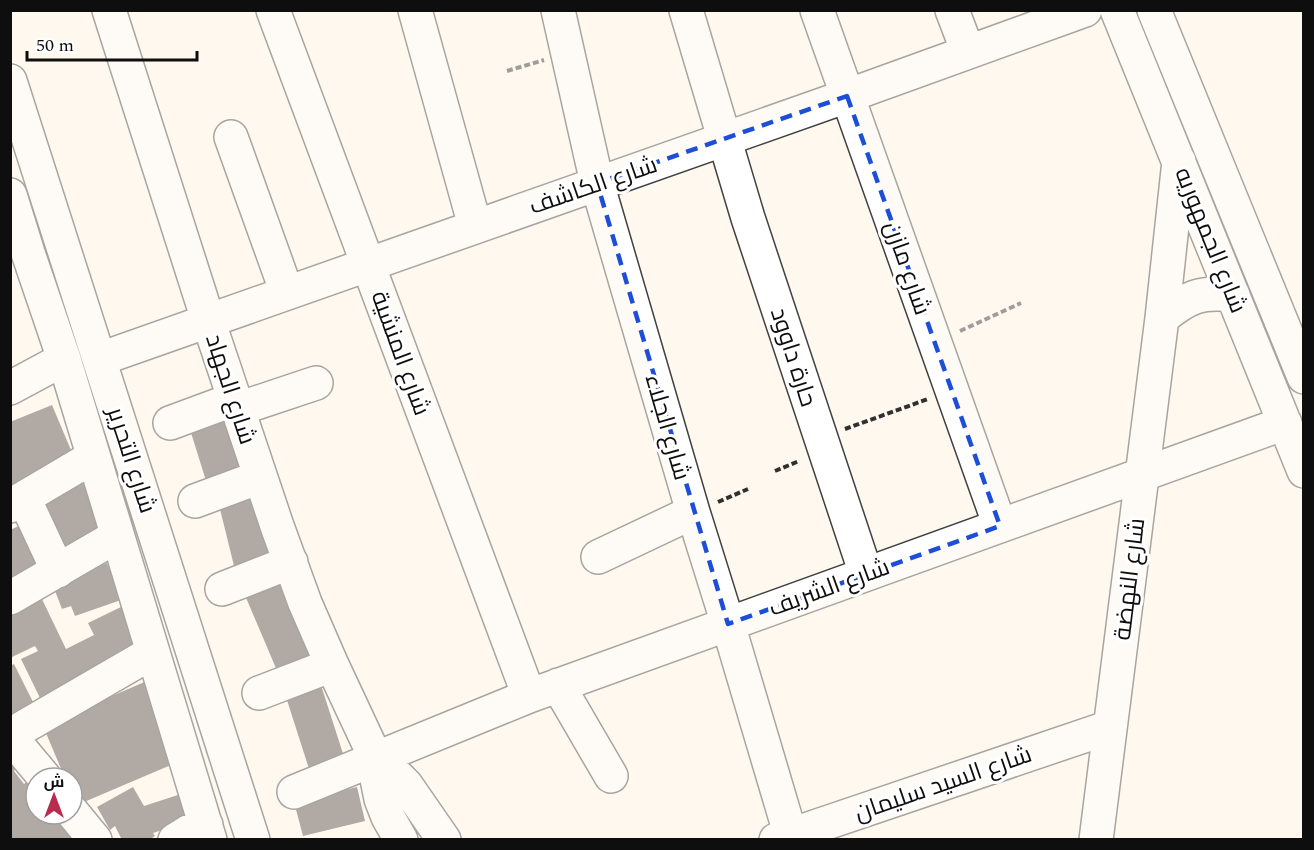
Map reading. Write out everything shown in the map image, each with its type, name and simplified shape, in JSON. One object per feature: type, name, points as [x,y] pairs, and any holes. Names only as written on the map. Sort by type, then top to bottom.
[{"type":"street","name":"شارع الجهاد","points":[[109,10],[260,477],[305,603],[376,759],[376,779],[381,799],[401,840]]},
{"type":"street","name":"شارع المنشية","points":[[273,10],[367,264],[543,691],[611,776]]},
{"type":"street","points":[[415,10],[475,226]]},
{"type":"street","name":"شارع الجلاء","points":[[558,10],[597,183],[728,624],[786,838]]},
{"type":"street","name":"حارة داوود","points":[[686,10],[748,218],[866,574]]},
{"type":"street","name":"شارع مازن","points":[[817,10],[1000,526]]},
{"type":"street","points":[[951,10],[968,52]]},
{"type":"street","name":"شارع الكاشف","points":[[100,358],[847,96],[1085,10]]},
{"type":"street","name":"شارع الجمهوريه","points":[[1117,10],[1304,471]]},
{"type":"street","name":"شارع الجمهوريه","points":[[1155,10],[1304,377]]},
{"type":"street","name":"شارع التحرير","points":[[10,81],[253,840]]},
{"type":"street","points":[[231,137],[286,292]]},
{"type":"street","name":"شارع النهضة","points":[[1096,840],[1162,318],[1179,161]]},
{"type":"street","points":[[12,200],[47,195]]},
{"type":"street","name":"شارع التحرير","points":[[12,200],[64,359],[208,832]]},
{"type":"street","points":[[28,253],[62,243]]},
{"type":"street","points":[[1162,318],[1177,305],[1195,296],[1215,293],[1233,295]]},
{"type":"street","points":[[10,388],[64,359]]},
{"type":"street","points":[[170,423],[315,383]]},
{"type":"street","name":"شارع الشريف","points":[[294,792],[543,691],[1285,423]]},
{"type":"street","points":[[58,571],[17,502],[93,458]]},
{"type":"street","points":[[195,501],[260,477]]},
{"type":"street","points":[[598,557],[693,512]]},
{"type":"street","points":[[10,598],[117,536]]},
{"type":"street","points":[[222,589],[291,562]]},
{"type":"street","points":[[35,766],[10,735],[153,652]]},
{"type":"street","points":[[259,693],[332,666]]},
{"type":"street","name":"شارع السيد سليمان","points":[[786,838],[1110,727]]},
{"type":"street","name":"شارع الجهاد","points":[[376,759],[406,785],[444,840]]},
{"type":"street","points":[[83,826],[94,840]]},
{"type":"street","points":[[175,840],[188,832],[208,832]]},
{"type":"path","points":[[507,71],[567,53]]},
{"type":"path","points":[[934,342],[1021,303]]},
{"type":"path","points":[[821,438],[951,390]]},
{"type":"highlighted area","points":[[847,96],[1000,526],[728,624],[597,183]]},
{"type":"building","points":[[52,405],[76,462],[10,489],[10,422]]},
{"type":"building","points":[[223,412],[242,473],[207,484],[188,423]]},
{"type":"building","points":[[86,480],[108,531],[63,557],[39,501]]},
{"type":"building","points":[[253,493],[270,561],[235,570],[218,501]]},
{"type":"building","points":[[36,518],[56,568],[10,589],[10,530]]},
{"type":"building","points":[[107,563],[121,600],[75,616],[71,606],[62,609],[52,583]]},
{"type":"building","points":[[278,579],[312,659],[278,673],[244,593]]},
{"type":"building","points":[[40,595],[66,649],[94,635],[88,623],[125,605],[146,647],[40,698],[21,659],[38,651],[35,646],[10,658],[10,618],[12,617],[10,614]]},
{"type":"building","points":[[14,664],[35,706],[10,718],[10,666]]},
{"type":"building","points":[[149,680],[178,762],[84,802],[84,766],[60,766],[43,726]]},
{"type":"building","points":[[320,682],[346,763],[311,775],[285,694]]},
{"type":"building","points":[[10,750],[19,761],[14,771],[24,784],[24,826],[74,826],[85,840],[10,840]]},
{"type":"building","points":[[133,787],[144,806],[184,793],[193,820],[153,833],[155,836],[149,840],[122,840],[115,826],[110,830],[97,807]]},
{"type":"building","points":[[357,787],[365,821],[303,836],[294,802]]}]
